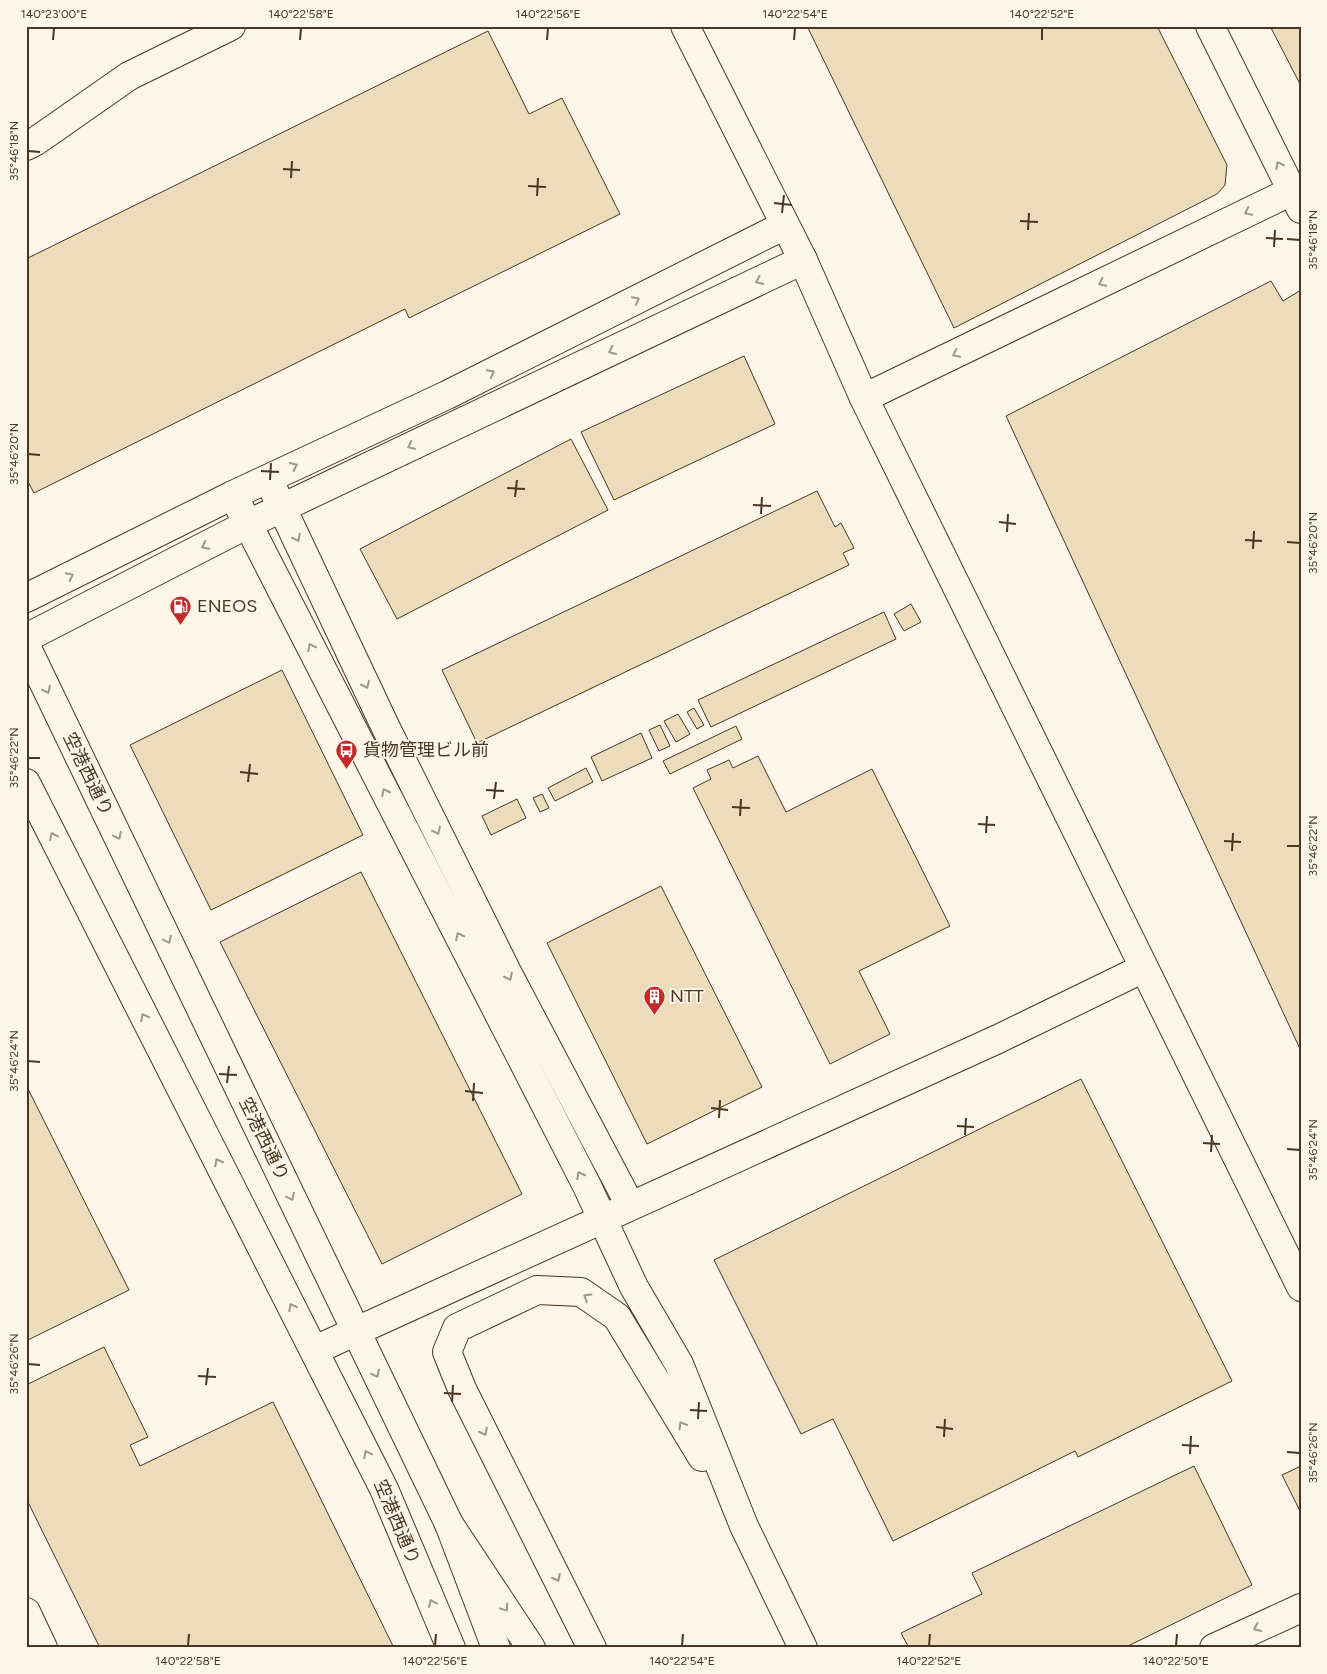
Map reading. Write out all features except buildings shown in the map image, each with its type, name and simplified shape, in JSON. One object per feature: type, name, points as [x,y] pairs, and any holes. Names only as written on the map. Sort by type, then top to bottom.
[{"type":"main road","points":[[26,146],[129,76],[231,26]]},
{"type":"main road","points":[[685,26],[803,260],[864,398],[1301,1287]]},
{"type":"main road","points":[[864,398],[1296,200],[1210,26]]},
{"type":"main road","points":[[26,598],[268,478],[447,395],[785,225]]},
{"type":"main road","points":[[26,638],[248,524],[803,260]]},
{"type":"main road","points":[[268,478],[386,728],[507,972],[630,1205]]},
{"type":"main road","points":[[233,495],[602,1218],[634,1287],[679,1364],[744,1526],[803,1648]]},
{"type":"main road","name":"空港西通り","points":[[26,646],[449,1524]]},
{"type":"main road","name":"空港西通り","points":[[26,783],[384,1489],[451,1648]]},
{"type":"main road","points":[[315,1350],[998,1039],[1144,968]]},
{"type":"main road","points":[[592,1648],[462,1389],[447,1352],[457,1328],[538,1290],[581,1292],[617,1317],[744,1526]]},
{"type":"main road","points":[[449,1524],[496,1648]]},
{"type":"main road","points":[[449,1524],[531,1648]]},
{"type":"main road","points":[[1214,1648],[1301,1608]]},
{"type":"main road","points":[[26,1612],[42,1648]]},
{"type":"place","name":"ENEOS","points":[[181,625]]},
{"type":"place","name":"貨物管理ビル前","points":[[347,769]]},
{"type":"place","name":"NTT","points":[[654,1015]]}]
